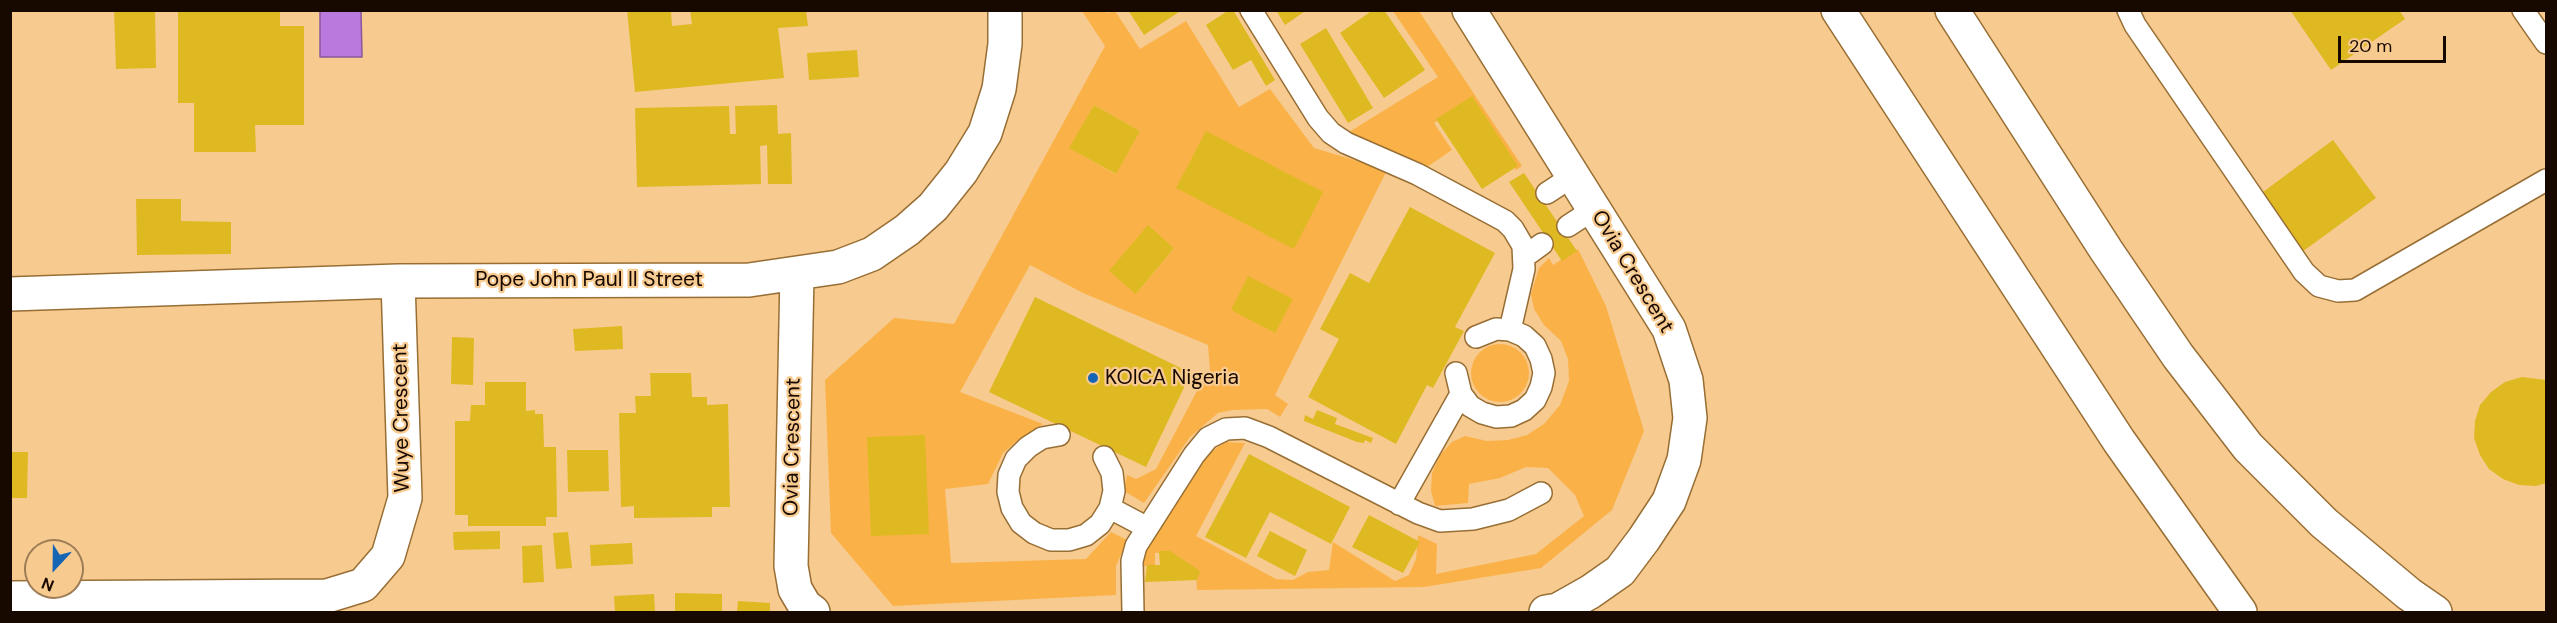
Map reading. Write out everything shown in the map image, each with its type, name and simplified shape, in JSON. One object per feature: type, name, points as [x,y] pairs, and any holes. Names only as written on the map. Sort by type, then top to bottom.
[{"type":"street","name":"Pope John Paul II Street","points":[[10,294],[398,281],[749,280],[838,267],[872,254],[916,222],[933,207],[961,172],[985,133],[999,89],[1005,44],[1005,10]]},
{"type":"street","name":"Ovia Crescent","points":[[1469,10],[1560,184],[1581,218],[1669,329],[1686,380],[1688,428],[1684,460],[1669,501],[1620,571],[1582,597],[1558,610],[1546,612]]},
{"type":"street","points":[[1838,10],[2119,441],[2240,612]]},
{"type":"street","points":[[1952,10],[2106,250],[2178,356],[2248,447],[2324,524],[2409,594],[2435,612]]},
{"type":"street","name":"Ovia Crescent","points":[[797,274],[790,566],[795,589],[805,606],[813,612]]},
{"type":"street","name":"Wuye Crescent","points":[[10,598],[327,596],[363,585],[388,555],[405,498],[398,281]]},
{"type":"lane","points":[[1251,10],[1318,118],[1331,133],[1347,143],[1513,216],[1524,257],[1522,284],[1510,330]]},
{"type":"lane","points":[[2128,10],[2135,26],[2304,272],[2319,286],[2338,291],[2355,290],[2547,180]]},
{"type":"lane","points":[[2523,10],[2547,43]]},
{"type":"lane","points":[[1524,257],[1542,244]]},
{"type":"lane","points":[[1456,373],[1461,394],[1470,406],[1482,413],[1496,417],[1511,416],[1524,410],[1535,400],[1544,373],[1541,359],[1534,346],[1524,336],[1510,330],[1496,329],[1476,337]]},
{"type":"lane","points":[[1399,504],[1461,394]]},
{"type":"lane","points":[[1133,612],[1132,561],[1136,546],[1146,527],[1208,438],[1226,429],[1245,428],[1269,437],[1399,504],[1440,521],[1473,519],[1509,510],[1541,493]]},
{"type":"lane","points":[[1059,435],[1042,438],[1028,447],[1016,459],[1009,475],[1008,492],[1012,508],[1021,523],[1034,533],[1051,540],[1069,540],[1086,535],[1100,524],[1110,508],[1114,491],[1112,473],[1104,457]]},
{"type":"lane","points":[[1110,508],[1146,527]]},
{"type":"shaded area","points":[[320,11],[361,11],[362,57],[320,57]]},
{"type":"shaded area","points":[[1082,11],[1106,11],[1107,13],[1115,11],[1140,49],[1186,21],[1239,107],[1270,89],[1314,148],[1387,170],[1275,395],[1288,404],[1280,417],[1267,409],[1232,410],[1218,413],[1190,437],[1144,503],[1124,491],[1127,475],[1136,479],[1156,469],[1199,387],[1210,372],[1208,345],[1083,293],[1030,265],[960,392],[1043,424],[1019,439],[1003,453],[988,484],[945,489],[951,563],[1086,559],[1111,532],[1127,540],[1116,566],[1116,595],[893,606],[831,533],[825,380],[894,318],[954,324],[1105,46]],"holes":[[[1094,105],[1140,131],[1115,174],[1070,148]],[[1148,226],[1174,248],[1136,294]]]},
{"type":"shaded area","points":[[1393,11],[1419,11],[1522,166],[1516,170],[1470,100],[1434,123],[1452,150],[1427,167],[1349,132],[1438,77]]},
{"type":"shaded area","points":[[1578,249],[1606,306],[1644,431],[1612,510],[1541,568],[1424,587],[1197,590],[1196,572],[1166,552],[1155,553],[1155,566],[1143,566],[1144,548],[1205,456],[1225,442],[1245,443],[1196,536],[1276,579],[1293,580],[1308,572],[1329,570],[1333,542],[1395,581],[1409,575],[1416,559],[1418,535],[1437,544],[1436,574],[1536,554],[1584,516],[1575,495],[1548,468],[1526,467],[1500,478],[1469,484],[1468,503],[1435,506],[1431,491],[1432,473],[1440,455],[1452,442],[1465,436],[1487,441],[1508,440],[1527,435],[1544,424],[1560,405],[1569,381],[1568,359],[1561,341],[1544,325],[1534,309],[1531,294],[1539,268],[1549,258],[1553,265]]},
{"type":"shaded area","points":[[1494,344],[1506,344],[1521,352],[1529,367],[1529,379],[1521,394],[1506,402],[1494,402],[1479,394],[1471,379],[1471,367],[1479,352]]},
{"type":"building","points":[[114,10],[155,10],[156,68],[116,69]]},
{"type":"building","points":[[178,10],[280,10],[280,26],[304,26],[304,125],[255,125],[256,152],[194,152],[194,103],[178,103]]},
{"type":"building","points":[[627,10],[671,10],[672,26],[692,24],[690,10],[806,10],[808,26],[778,28],[784,78],[635,92]]},
{"type":"building","points":[[1128,10],[1182,10],[1144,35]]},
{"type":"building","points":[[1229,10],[1233,10],[1275,80],[1266,86],[1251,60],[1233,70],[1206,25]]},
{"type":"building","points":[[1276,10],[1307,10],[1285,25]]},
{"type":"building","points":[[1373,10],[1384,10],[1425,70],[1384,98],[1340,33]]},
{"type":"building","points":[[2290,10],[2399,10],[2405,19],[2331,70]]},
{"type":"building","points":[[1326,28],[1373,108],[1348,123],[1300,44]]},
{"type":"building","points":[[857,50],[859,77],[809,80],[807,53]]},
{"type":"building","points":[[1472,96],[1518,166],[1482,189],[1436,119]]},
{"type":"building","points":[[777,105],[778,134],[791,133],[792,184],[768,184],[767,145],[760,146],[761,184],[637,187],[635,108],[729,106],[730,134],[736,134],[735,106]]},
{"type":"building","points":[[1094,105],[1140,131],[1116,174],[1069,148]]},
{"type":"building","points":[[1206,131],[1323,192],[1294,249],[1176,188]]},
{"type":"building","points":[[2333,140],[2376,198],[2302,252],[2259,195]]},
{"type":"building","points":[[1524,173],[1577,251],[1562,261],[1509,182]]},
{"type":"building","points":[[136,199],[181,199],[181,221],[231,222],[231,254],[137,255]]},
{"type":"building","points":[[1410,207],[1495,253],[1455,327],[1464,331],[1433,388],[1427,385],[1396,444],[1308,397],[1339,339],[1320,329],[1350,273],[1369,283]]},
{"type":"building","points":[[1148,225],[1174,248],[1136,294],[1109,271]]},
{"type":"building","points":[[1248,276],[1293,299],[1275,333],[1231,310]]},
{"type":"building","name":"KOICA Nigeria","points":[[1035,297],[1191,373],[1146,467],[989,392]]},
{"type":"building","points":[[622,326],[623,349],[575,351],[573,329]]},
{"type":"building","points":[[452,337],[474,338],[473,385],[451,384]]},
{"type":"building","points":[[650,373],[691,373],[692,397],[707,397],[707,405],[728,404],[730,507],[712,507],[712,517],[634,518],[634,506],[621,507],[619,413],[636,413],[635,396],[651,396]]},
{"type":"building","points":[[2522,377],[2546,380],[2546,483],[2536,486],[2519,485],[2503,479],[2489,469],[2480,455],[2474,438],[2475,421],[2480,405],[2491,392],[2505,382]]},
{"type":"building","points":[[485,382],[526,382],[526,411],[535,410],[535,414],[543,414],[544,447],[556,447],[557,517],[546,517],[546,526],[468,526],[468,515],[455,515],[455,421],[470,421],[471,405],[485,405]]},
{"type":"building","points":[[1317,410],[1337,418],[1335,424],[1373,438],[1371,443],[1365,440],[1364,443],[1357,442],[1304,421],[1305,415],[1313,419]]},
{"type":"building","points":[[925,435],[929,534],[871,536],[867,437]]},
{"type":"building","points":[[567,450],[608,450],[609,491],[568,492]]},
{"type":"building","points":[[10,452],[28,452],[27,498],[10,498]]},
{"type":"building","points":[[1249,454],[1350,507],[1331,544],[1270,512],[1246,558],[1205,537]]},
{"type":"building","points":[[1369,515],[1420,542],[1403,573],[1352,547]]},
{"type":"building","points":[[500,531],[500,549],[454,550],[453,532]]},
{"type":"building","points":[[1270,531],[1307,550],[1295,576],[1257,556]]},
{"type":"building","points":[[568,532],[572,568],[556,569],[553,533]]},
{"type":"building","points":[[632,543],[633,564],[591,566],[590,545]]},
{"type":"building","points":[[542,545],[544,582],[523,583],[522,546]]},
{"type":"building","points":[[1159,551],[1170,551],[1200,571],[1197,580],[1145,582],[1147,565],[1160,565]]},
{"type":"building","points":[[675,593],[722,594],[722,612],[675,612]]},
{"type":"building","points":[[654,594],[655,612],[615,612],[614,596]]},
{"type":"building","points":[[738,601],[770,603],[770,612],[737,612]]},
{"type":"place","name":"KOICA Nigeria","points":[[1093,378]]}]
